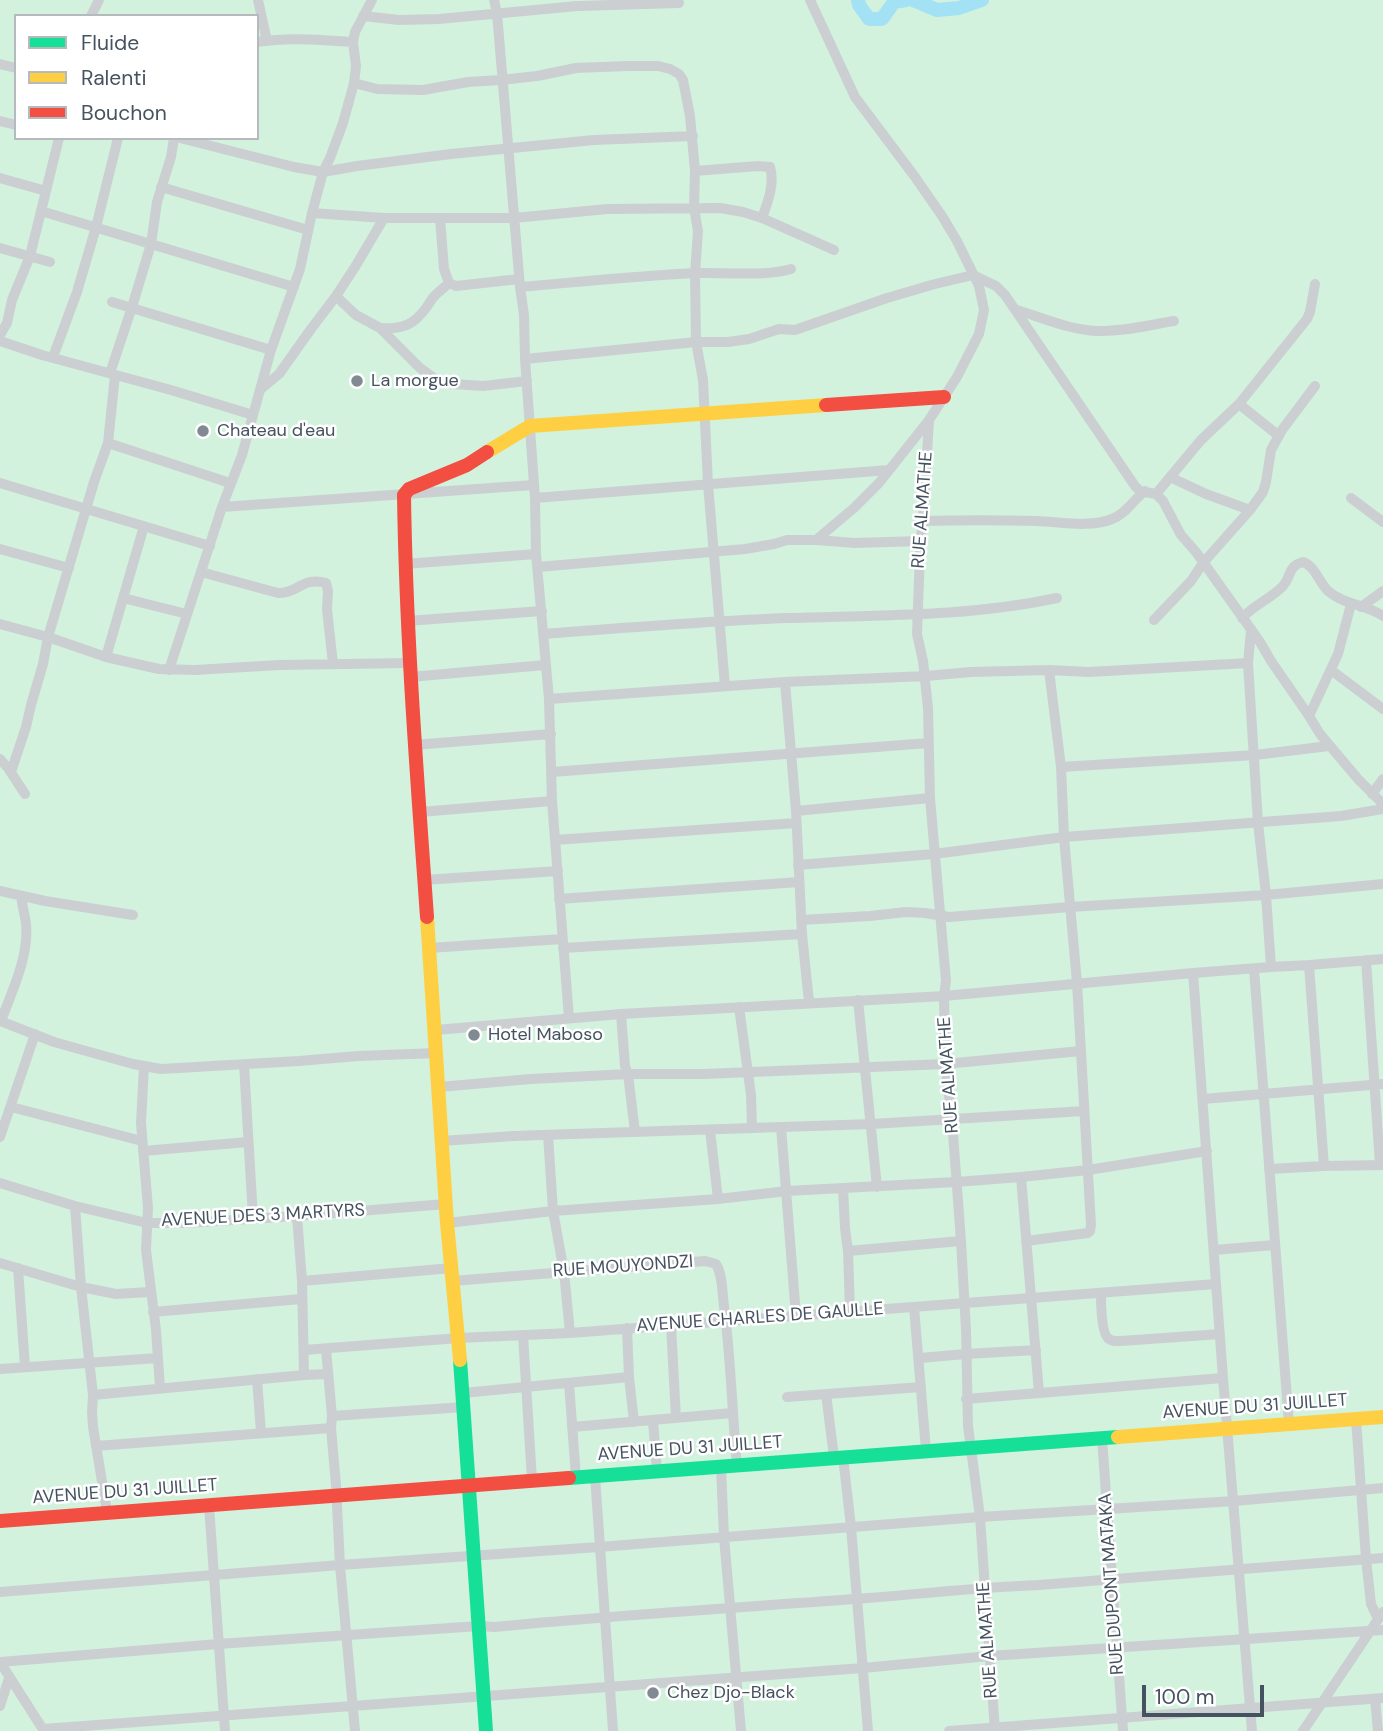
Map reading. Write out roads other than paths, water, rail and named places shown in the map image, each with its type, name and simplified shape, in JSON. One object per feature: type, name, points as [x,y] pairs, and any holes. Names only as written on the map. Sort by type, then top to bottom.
[{"type":"street","points":[[258,0],[262,41],[306,39],[354,42]]},
{"type":"street","points":[[169,670],[230,483],[242,455],[271,350],[300,269],[312,213],[354,83],[355,32],[372,0]]},
{"type":"street","points":[[494,0],[524,315],[537,554],[549,699],[552,801],[569,1018]]},
{"type":"street","points":[[810,0],[855,97],[942,216],[957,241],[982,297],[984,310],[979,334],[929,420],[854,508],[816,540]]},
{"type":"street","points":[[362,16],[417,20],[625,2],[679,3]]},
{"type":"street","points":[[354,83],[377,89],[423,90],[468,82],[537,76],[576,68],[628,66],[658,66],[670,69],[683,80],[693,136],[694,208],[698,231],[695,273],[696,342],[703,380],[708,484],[725,686]]},
{"type":"street","points":[[188,140],[324,172],[594,140],[693,136]]},
{"type":"street","points":[[0,334],[7,323],[12,300],[30,257],[59,140]]},
{"type":"street","points":[[53,357],[77,292],[118,140]]},
{"type":"street","points":[[11,772],[26,727],[48,637],[108,443],[113,374],[151,244],[157,202],[174,140]]},
{"type":"street","points":[[695,172],[770,167],[772,174],[769,200],[762,218]]},
{"type":"street","points":[[0,178],[46,191]]},
{"type":"street","points":[[161,187],[308,230]]},
{"type":"street","points":[[312,213],[384,218],[514,218],[607,209],[732,210],[762,218],[834,250]]},
{"type":"street","points":[[41,211],[294,287]]},
{"type":"street","points":[[261,390],[279,374],[336,296],[384,218]]},
{"type":"street","points":[[440,218],[444,270],[449,284]]},
{"type":"street","points":[[0,248],[50,262]]},
{"type":"street","points":[[449,284],[456,286],[695,273],[783,272],[791,269]]},
{"type":"street","points":[[525,359],[696,342],[728,342],[779,329],[795,330],[887,298],[973,275],[996,286],[1017,310],[1070,393],[1137,489],[1163,501],[1181,535],[1251,630],[1329,747],[1383,806],[1370,812],[1341,816],[1064,837],[934,855],[798,865]]},
{"type":"street","points":[[380,328],[401,328],[420,317],[433,297],[449,284]]},
{"type":"street","points":[[923,520],[1094,523],[1122,514],[1138,496],[1150,493],[1170,477],[1201,440],[1239,404],[1307,319],[1315,284]]},
{"type":"street","points":[[336,296],[356,315],[380,328],[420,368],[434,377],[453,384],[484,386],[527,381]]},
{"type":"street","points":[[112,302],[271,350]]},
{"type":"street","points":[[1017,310],[1076,328],[1096,331],[1115,331],[1174,321]]},
{"type":"street","points":[[0,341],[253,415]]},
{"type":"street","points":[[1154,621],[1191,581],[1263,492],[1269,456],[1279,436],[1315,386]]},
{"type":"street","points":[[486,1731],[464,1400],[447,1223],[438,1053],[414,745],[404,495],[409,489],[467,466],[530,426],[944,397]]},
{"type":"street","points":[[1239,404],[1279,436]]},
{"type":"street","name":"RUE ALMATHE","points":[[929,420],[916,615],[926,676],[930,799],[946,981],[945,1064],[952,1120],[965,1304],[966,1399],[980,1517],[994,1729]]},
{"type":"street","points":[[108,443],[230,483]]},
{"type":"street","points":[[535,498],[889,470]]},
{"type":"street","points":[[1170,477],[1250,510]]},
{"type":"street","points":[[0,483],[209,546]]},
{"type":"street","points":[[222,507],[533,485]]},
{"type":"street","points":[[1351,498],[1383,522]]},
{"type":"street","points":[[106,657],[144,526]]},
{"type":"street","points":[[538,567],[714,551],[787,540],[855,543],[921,541]]},
{"type":"street","points":[[0,549],[69,568]]},
{"type":"street","points":[[405,564],[537,554]]},
{"type":"street","points":[[1242,618],[1284,585],[1292,569],[1301,562],[1310,566],[1328,591],[1383,616]]},
{"type":"street","points":[[201,572],[278,593],[285,593],[312,581],[326,583],[333,664]]},
{"type":"street","points":[[1310,716],[1338,654],[1347,615],[1356,605],[1383,591]]},
{"type":"street","points":[[123,598],[187,614]]},
{"type":"street","points":[[543,634],[721,621],[916,615],[1030,604],[1057,598]]},
{"type":"street","points":[[407,621],[542,611]]},
{"type":"street","points":[[0,624],[106,657],[169,670],[333,664],[410,670],[545,665]]},
{"type":"street","points":[[1251,630],[1248,663],[1271,967]]},
{"type":"street","points":[[549,699],[971,672],[1089,672],[1248,663]]},
{"type":"street","points":[[1026,1241],[1083,1234],[1090,1231],[1091,1225],[1061,767],[1049,670]]},
{"type":"street","points":[[1331,670],[1383,709]]},
{"type":"street","points":[[785,682],[809,1002]]},
{"type":"street","points":[[414,745],[551,734]]},
{"type":"street","points":[[552,772],[928,743]]},
{"type":"street","points":[[1061,767],[1255,755],[1329,747]]},
{"type":"street","points":[[0,759],[25,794]]},
{"type":"street","points":[[1372,794],[1383,779]]},
{"type":"street","points":[[796,811],[930,799]]},
{"type":"street","points":[[421,812],[552,801]]},
{"type":"street","points":[[555,840],[796,823]]},
{"type":"street","points":[[424,880],[558,871]]},
{"type":"street","points":[[559,898],[799,882]]},
{"type":"street","points":[[802,920],[906,912],[949,917],[1383,884]]},
{"type":"street","points":[[0,891],[133,915]]},
{"type":"street","points":[[21,896],[26,926],[25,942],[20,967],[0,1021],[54,1042],[144,1066],[175,1069],[438,1053]]},
{"type":"street","points":[[429,948],[802,934]]},
{"type":"street","points":[[436,1030],[621,1014],[944,996],[1383,959]]},
{"type":"street","points":[[1269,1170],[1381,1165],[1378,1084],[1366,960]]},
{"type":"street","points":[[1309,965],[1324,1166]]},
{"type":"street","points":[[1254,968],[1289,1424]]},
{"type":"street","points":[[1194,973],[1252,1731]]},
{"type":"street","points":[[858,1000],[877,1187]]},
{"type":"street","points":[[739,1007],[748,1071],[752,1128]]},
{"type":"street","points":[[621,1014],[625,1066],[635,1132]]},
{"type":"street","points":[[0,1137],[35,1034]]},
{"type":"street","points":[[439,1087],[628,1074],[704,1074],[945,1064],[1081,1051]]},
{"type":"street","points":[[244,1064],[253,1218]]},
{"type":"street","points":[[144,1066],[141,1123],[148,1208],[146,1250],[160,1388]]},
{"type":"street","points":[[1203,1099],[1378,1084]]},
{"type":"street","points":[[11,1107],[143,1147],[248,1142]]},
{"type":"street","points":[[442,1141],[513,1136],[872,1124],[1084,1111]]},
{"type":"street","points":[[781,1127],[796,1316]]},
{"type":"street","points":[[710,1130],[718,1199]]},
{"type":"street","points":[[548,1135],[552,1211],[564,1272],[570,1333]]},
{"type":"street","points":[[447,1223],[552,1211],[718,1199],[787,1191],[1021,1177],[1088,1170],[1207,1151]]},
{"type":"street","points":[[1021,1177],[1039,1393]]},
{"type":"street","name":"AVENUE DES 3 MARTYRS","points":[[0,1183],[75,1206],[147,1223],[297,1216],[446,1204]]},
{"type":"street","points":[[844,1188],[850,1311]]},
{"type":"street","points":[[75,1206],[93,1395],[92,1412],[107,1512]]},
{"type":"street","points":[[297,1216],[302,1281],[304,1375]]},
{"type":"street","points":[[848,1251],[961,1241]]},
{"type":"street","points":[[1214,1250],[1274,1245]]},
{"type":"street","name":"RUE MOUYONDZI","points":[[302,1281],[564,1272],[714,1262],[719,1269],[726,1321],[737,1465]]},
{"type":"street","points":[[0,1263],[81,1287],[116,1294],[150,1292]]},
{"type":"street","points":[[18,1268],[25,1367]]},
{"type":"street","name":"AVENUE CHARLES DE GAULLE","points":[[304,1350],[570,1333],[1216,1284]]},
{"type":"street","points":[[1101,1294],[1105,1336],[1111,1340],[1220,1334]]},
{"type":"street","points":[[153,1312],[301,1299]]},
{"type":"street","points":[[914,1307],[926,1450]]},
{"type":"street","points":[[671,1325],[676,1418]]},
{"type":"street","points":[[627,1328],[634,1422]]},
{"type":"street","points":[[523,1335],[532,1480]]},
{"type":"street","points":[[326,1349],[345,1635],[355,1731]]},
{"type":"street","points":[[920,1358],[1036,1350]]},
{"type":"street","points":[[0,1369],[158,1358]]},
{"type":"street","points":[[93,1395],[328,1374]]},
{"type":"street","points":[[332,1416],[464,1400],[527,1386],[629,1377]]},
{"type":"street","points":[[966,1399],[1223,1378]]},
{"type":"street","points":[[257,1379],[261,1432]]},
{"type":"street","points":[[569,1383],[576,1477]]},
{"type":"street","points":[[787,1397],[921,1387]]},
{"type":"street","points":[[826,1394],[851,1527],[868,1731]]},
{"type":"street","points":[[572,1427],[732,1413]]},
{"type":"street","name":"AVENUE DU 31 JUILLET","points":[[0,1521],[1383,1416]]},
{"type":"street","points":[[1303,1731],[1381,1615],[1371,1604],[1356,1419]]},
{"type":"street","points":[[653,1421],[657,1471]]},
{"type":"street","points":[[96,1446],[331,1428]]},
{"type":"street","name":"RUE DUPONT MATAKA","points":[[1102,1438],[1123,1731]]},
{"type":"street","points":[[721,1466],[724,1537],[741,1731]]},
{"type":"street","points":[[595,1476],[613,1731]]},
{"type":"street","points":[[0,1591],[1383,1488]]},
{"type":"street","points":[[209,1505],[225,1731]]},
{"type":"street","points":[[1383,1558],[605,1616],[494,1627],[345,1635],[0,1662],[44,1730],[352,1705],[484,1698],[989,1656],[1383,1630]]},
{"type":"street","points":[[0,1706],[9,1678]]},
{"type":"street","points":[[949,1731],[1379,1699],[1378,1731]]},
{"type":"waterway","points":[[858,0],[869,19],[882,19],[894,2],[906,0]]},
{"type":"waterway","points":[[913,0],[937,10],[959,8],[982,0]]},
{"type":"place","name":"La morgue","points":[[357,381]]},
{"type":"place","name":"Chateau d'eau","points":[[203,431]]},
{"type":"place","name":"Hotel Maboso","points":[[474,1035]]},
{"type":"place","name":"Chez Djo-Black","points":[[653,1693]]}]
